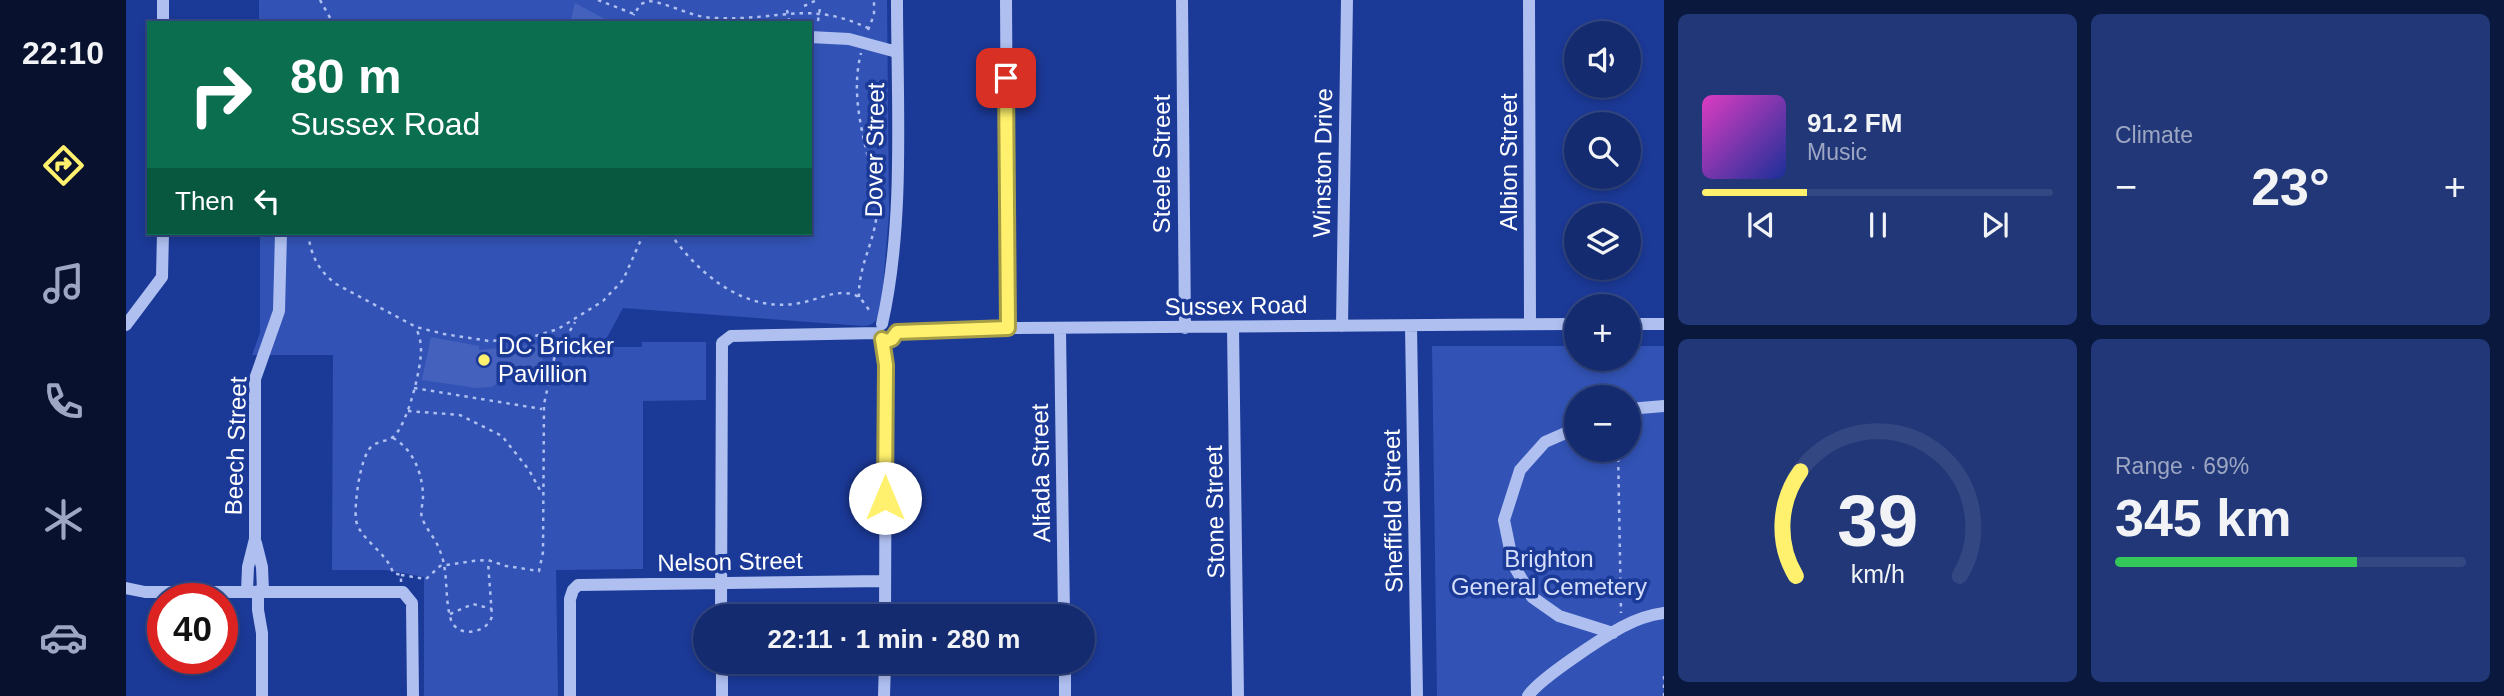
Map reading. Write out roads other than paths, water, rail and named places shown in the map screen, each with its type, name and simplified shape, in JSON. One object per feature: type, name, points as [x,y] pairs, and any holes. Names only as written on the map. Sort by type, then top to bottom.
[{"type":"street","points":[[163,0],[163,21]]},
{"type":"street","name":"Dover Street","points":[[885,604],[885,329],[896,214],[897,0]]},
{"type":"street","points":[[1006,0],[1008,328]]},
{"type":"street","name":"Steele Street","points":[[1182,0],[1185,328]]},
{"type":"street","name":"Winston Drive","points":[[1342,326],[1347,0]]},
{"type":"street","name":"Albion Street","points":[[1529,0],[1530,324]]},
{"type":"street","points":[[812,37],[849,39],[897,52]]},
{"type":"street","points":[[126,325],[162,277],[163,235]]},
{"type":"street","name":"Beech Street","points":[[262,696],[262,633],[258,591],[262,566],[255,539],[255,379],[279,311],[281,235]]},
{"type":"street","name":"Sussex Road","points":[[721,583],[720,354],[725,338],[852,334],[885,329],[1564,324]]},
{"type":"street","points":[[1641,324],[1664,324]]},
{"type":"street","name":"Sheffield Street","points":[[1411,326],[1417,696]]},
{"type":"street","name":"Stone Street","points":[[1233,328],[1238,696]]},
{"type":"street","name":"Alfada Street","points":[[1060,329],[1064,604]]},
{"type":"street","points":[[1641,409],[1664,406]]},
{"type":"street","points":[[1564,434],[1545,442],[1520,470],[1504,520],[1513,564],[1532,597],[1559,616],[1617,630]]},
{"type":"street","name":"Nelson Street","points":[[570,696],[570,599],[575,587],[585,584],[885,581]]},
{"type":"street","points":[[721,583],[721,604]]},
{"type":"street","points":[[126,588],[145,592]]},
{"type":"street","points":[[126,596],[145,592],[404,593],[412,603],[413,696]]},
{"type":"street","points":[[1528,696],[1567,663],[1617,630],[1649,615],[1664,613]]},
{"type":"street","points":[[722,674],[722,696]]},
{"type":"street","points":[[884,696],[885,674]]},
{"type":"street","points":[[1065,674],[1065,696]]},
{"type":"place","name":"DC Bricker Pavillion","points":[[484,360]]},
{"type":"park label","name":"Brighton General Cemetery","points":[[1549,573]]}]
